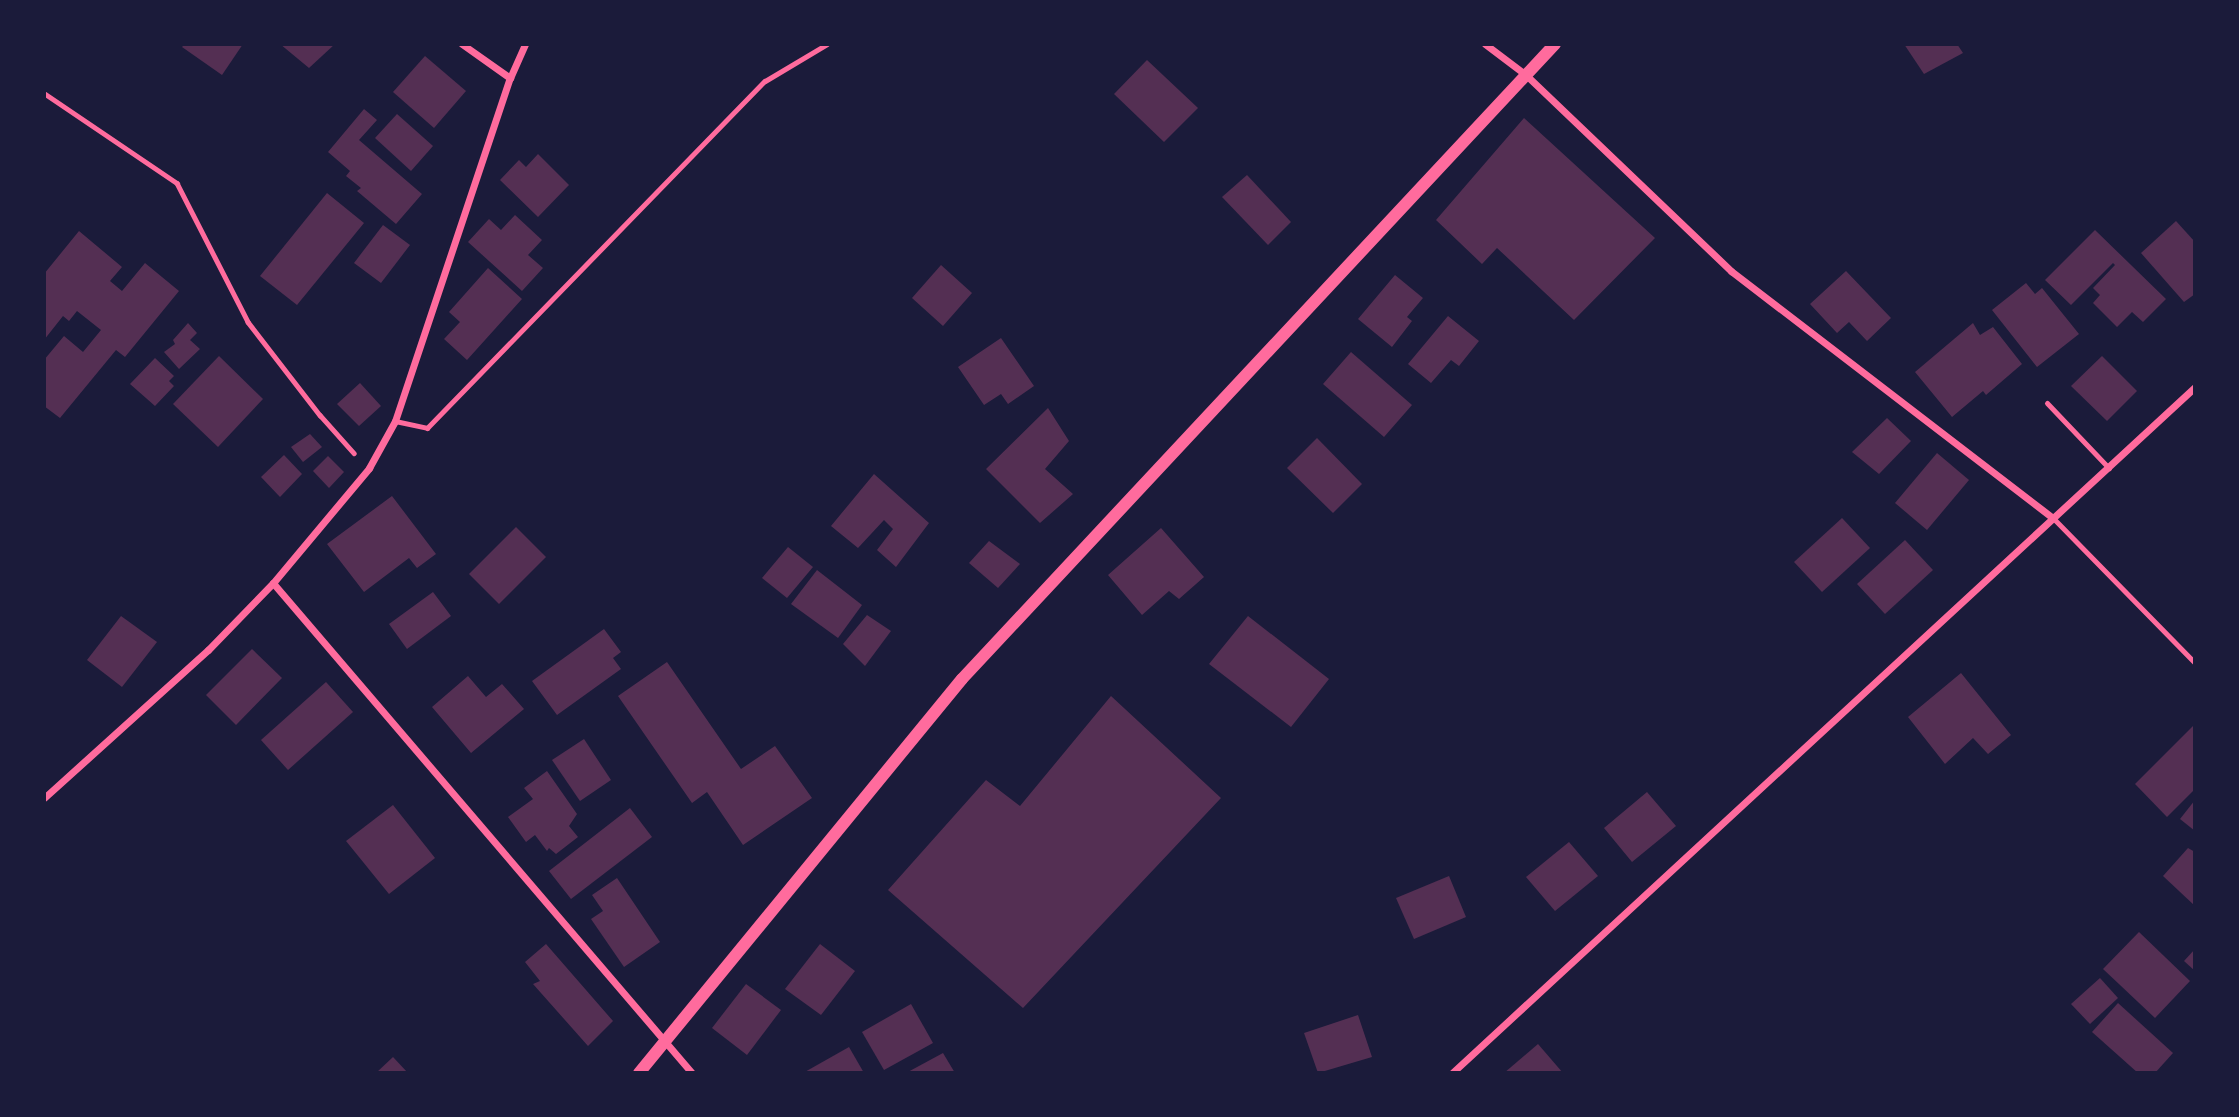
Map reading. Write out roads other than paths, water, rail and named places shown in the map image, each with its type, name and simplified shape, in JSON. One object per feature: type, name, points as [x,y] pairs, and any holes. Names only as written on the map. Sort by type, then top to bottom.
[{"type":"street","points":[[462,44],[510,78]]},
{"type":"street","points":[[44,799],[208,650],[273,583],[369,468],[395,421],[510,78],[525,44]]},
{"type":"street","points":[[1485,44],[1526,75],[1731,271],[2053,518]]},
{"type":"street","points":[[639,1073],[962,679],[1555,44]]},
{"type":"street","points":[[1452,1073],[2195,387]]},
{"type":"street","points":[[273,583],[692,1073]]},
{"type":"lane","points":[[395,421],[427,428],[765,81],[827,44]]},
{"type":"lane","points":[[2048,403],[2109,468]]},
{"type":"lane","points":[[2053,518],[2195,663]]}]
